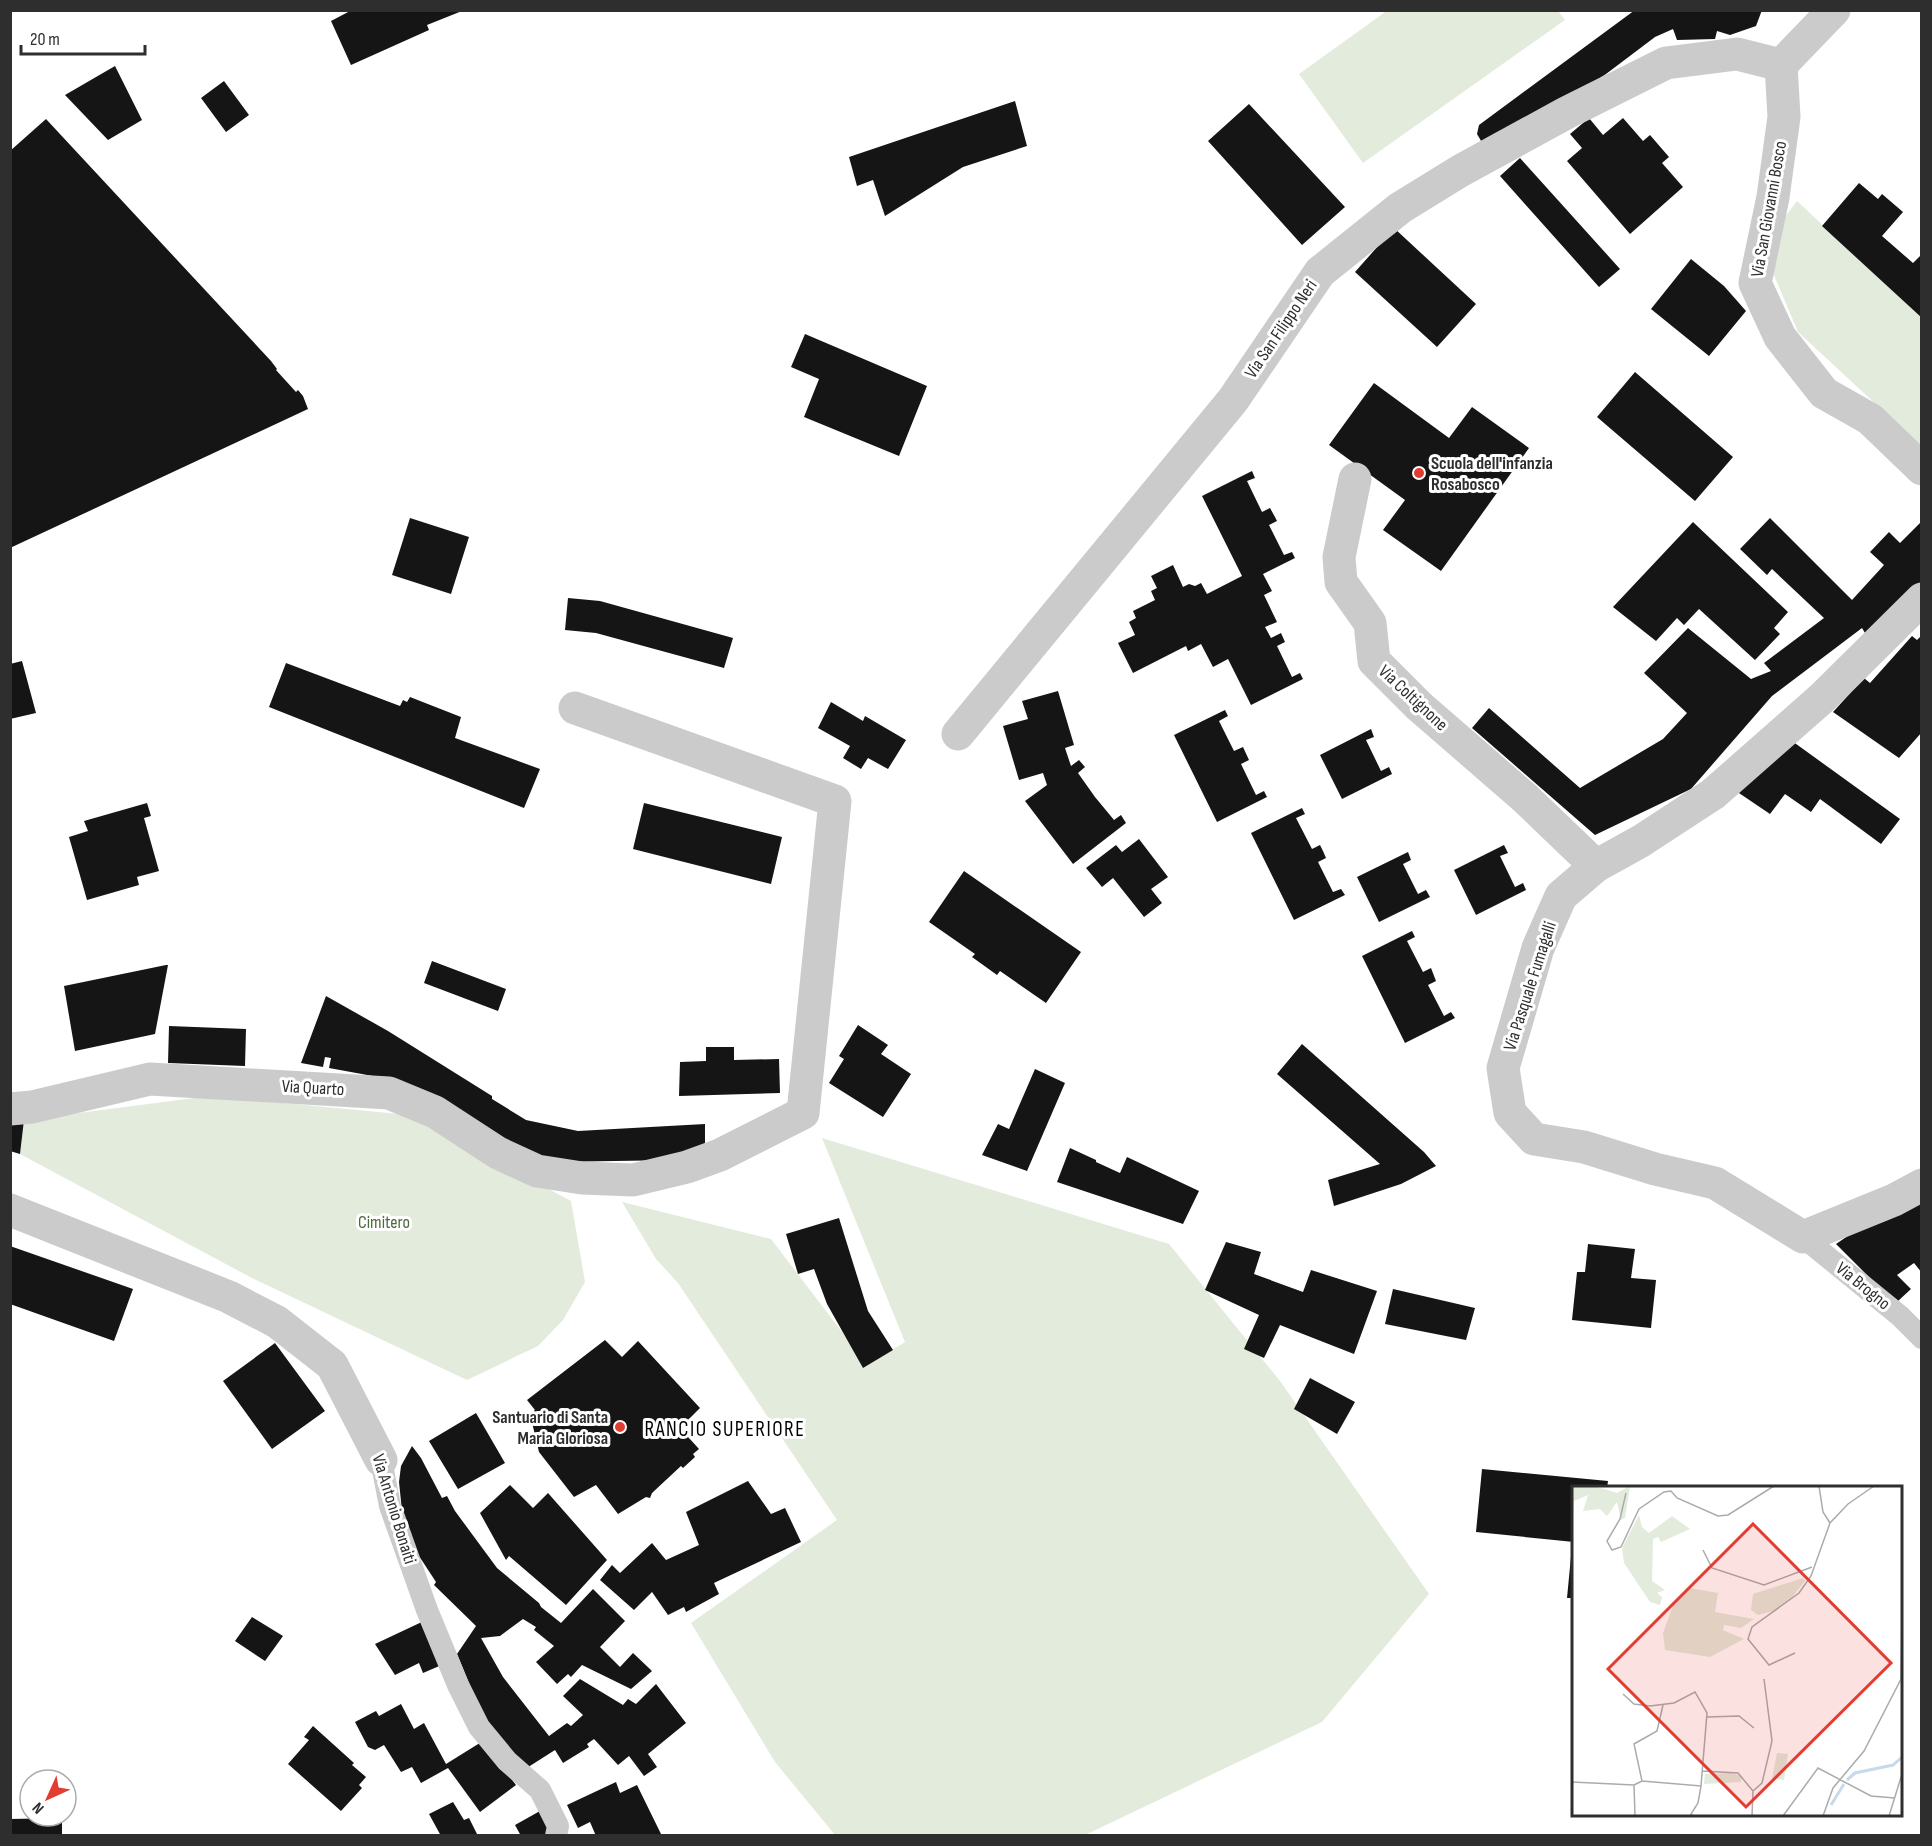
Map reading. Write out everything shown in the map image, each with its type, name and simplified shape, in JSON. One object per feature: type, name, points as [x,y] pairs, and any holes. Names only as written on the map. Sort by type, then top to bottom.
[{"type":"street","points":[[1781,65],[1834,10]]},
{"type":"street","name":"Via San Filippo Neri","points":[[958,734],[1233,400],[1320,272],[1400,208],[1460,171],[1566,113],[1666,63],[1737,54],[1781,65]]},
{"type":"street","name":"Via San Giovanni Bosco","points":[[1781,65],[1784,117],[1773,197],[1755,283],[1780,338],[1824,393],[1870,419],[1922,469]]},
{"type":"street","name":"Via Coltignone","points":[[1355,479],[1339,557],[1340,574],[1341,582],[1370,623],[1374,661],[1419,706],[1525,798],[1596,866]]},
{"type":"street","name":"Via Pasquale Fumagalli","points":[[1803,1237],[1715,1183],[1655,1169],[1584,1147],[1534,1139],[1510,1113],[1503,1068],[1538,948],[1561,896],[1596,866],[1641,841],[1713,794],[1822,698],[1922,599]]},
{"type":"street","name":"Via Quarto","points":[[10,1109],[32,1107],[150,1079],[389,1093],[435,1112],[498,1153],[537,1171],[582,1178],[633,1180],[687,1167],[720,1155],[803,1113],[835,801],[575,708]]},
{"type":"street","points":[[1803,1237],[1894,1200],[1922,1185]]},
{"type":"street","name":"Via Antonio Bonaiti","points":[[10,1210],[229,1297],[277,1322],[333,1365],[381,1460]]},
{"type":"lane","name":"Via Brogno","points":[[1803,1237],[1900,1316],[1922,1338]]},
{"type":"lane","name":"Via Antonio Bonaiti","points":[[381,1460],[390,1506],[427,1610],[458,1685],[479,1727],[507,1761],[540,1790],[558,1826],[556,1836]]},
{"type":"green space","points":[[1388,10],[1558,11],[1565,20],[1363,163],[1299,74]]},
{"type":"green space","points":[[1797,201],[1921,317],[1921,446],[1798,332],[1762,247]]},
{"type":"green space","name":"Cimitero","points":[[210,1096],[410,1115],[571,1201],[585,1282],[563,1320],[538,1346],[467,1380],[250,1277],[20,1154],[24,1120]]},
{"type":"green space","points":[[822,1138],[1169,1244],[1280,1381],[1429,1594],[1322,1722],[1085,1835],[835,1835],[775,1762],[691,1623],[837,1520],[678,1283],[656,1259],[622,1202],[771,1239],[852,1345],[863,1368],[905,1342]]},
{"type":"building","points":[[352,10],[462,11],[427,25],[429,30],[351,65],[331,21]]},
{"type":"building","points":[[1635,10],[1762,10],[1756,26],[1730,35],[1717,31],[1715,39],[1677,40],[1673,29],[1655,37],[1606,74],[1487,151],[1477,134],[1479,125]]},
{"type":"building","points":[[115,66],[142,120],[108,140],[65,95]]},
{"type":"building","points":[[224,81],[249,115],[226,132],[201,98]]},
{"type":"building","points":[[1015,101],[1027,146],[963,167],[885,216],[873,180],[857,186],[849,157]]},
{"type":"building","points":[[1249,104],[1345,207],[1302,245],[1208,141]]},
{"type":"building","points":[[1589,118],[1603,135],[1623,118],[1643,141],[1650,135],[1669,157],[1662,163],[1683,187],[1630,234],[1567,161],[1582,148],[1570,134]]},
{"type":"building","points":[[46,119],[271,361],[296,392],[298,390],[308,409],[10,548],[10,151]]},
{"type":"building","points":[[1520,158],[1620,269],[1599,287],[1500,176]]},
{"type":"building","points":[[1859,183],[1878,199],[1882,194],[1903,212],[1882,236],[1913,263],[1922,254],[1922,318],[1822,226]]},
{"type":"building","points":[[1394,228],[1476,304],[1437,347],[1355,272]]},
{"type":"building","points":[[1691,259],[1724,286],[1746,311],[1709,356],[1651,309]]},
{"type":"building","points":[[805,334],[927,386],[899,456],[804,417],[819,379],[791,367]]},
{"type":"building","points":[[1635,372],[1733,457],[1695,501],[1597,417]]},
{"type":"building","points":[[1374,383],[1449,438],[1472,407],[1529,448],[1441,571],[1383,530],[1405,500],[1329,445]]},
{"type":"building","points":[[1252,471],[1255,478],[1247,481],[1262,512],[1270,508],[1277,521],[1269,525],[1284,555],[1292,552],[1295,558],[1263,574],[1272,591],[1264,595],[1277,622],[1265,627],[1271,638],[1281,633],[1285,642],[1277,646],[1292,677],[1300,673],[1303,679],[1251,705],[1228,659],[1213,667],[1201,644],[1188,651],[1186,646],[1133,673],[1118,643],[1135,635],[1129,622],[1136,618],[1133,611],[1155,600],[1151,591],[1157,588],[1151,576],[1173,565],[1183,587],[1201,583],[1207,594],[1242,576],[1202,496]]},
{"type":"building","points":[[410,518],[469,537],[451,594],[392,575]]},
{"type":"building","points":[[1770,518],[1852,600],[1884,565],[1870,552],[1889,532],[1900,543],[1922,521],[1922,588],[1865,633],[1862,628],[1772,696],[1691,789],[1595,835],[1472,728],[1489,708],[1580,788],[1663,739],[1687,713],[1644,673],[1688,628],[1751,679],[1771,671],[1764,663],[1824,618],[1772,569],[1767,575],[1740,549]]},
{"type":"building","points":[[1693,522],[1788,612],[1774,628],[1780,634],[1755,660],[1699,609],[1684,625],[1677,618],[1656,641],[1613,607]]},
{"type":"building","points":[[568,598],[600,601],[733,638],[724,668],[596,633],[565,630]]},
{"type":"building","points":[[1922,635],[1922,732],[1899,758],[1833,712],[1864,678],[1870,683],[1912,636],[1917,640]]},
{"type":"building","points":[[22,661],[36,713],[10,719],[10,664]]},
{"type":"building","points":[[286,663],[400,706],[403,700],[407,702],[410,697],[461,717],[455,738],[540,769],[524,808],[269,707]]},
{"type":"building","points":[[1058,691],[1074,745],[1065,748],[1071,766],[1079,760],[1085,767],[1078,773],[1095,797],[1114,820],[1121,815],[1126,823],[1073,864],[1025,801],[1047,785],[1043,773],[1019,780],[1003,726],[1028,719],[1022,701]]},
{"type":"building","points":[[831,702],[863,721],[865,716],[906,740],[888,769],[868,758],[861,769],[843,758],[850,746],[818,728]]},
{"type":"building","points":[[1225,710],[1228,716],[1219,721],[1234,751],[1243,747],[1249,760],[1241,764],[1256,795],[1264,791],[1267,797],[1217,822],[1174,735]]},
{"type":"building","points":[[1371,729],[1374,737],[1366,740],[1381,771],[1389,767],[1392,774],[1342,799],[1320,755]]},
{"type":"building","points":[[1792,741],[1900,819],[1881,844],[1820,799],[1811,812],[1785,794],[1770,814],[1736,791]]},
{"type":"building","points":[[147,803],[151,816],[144,818],[159,871],[137,877],[139,885],[87,900],[69,837],[88,831],[84,821]]},
{"type":"building","points":[[644,803],[782,837],[771,884],[633,849]]},
{"type":"building","points":[[1302,808],[1305,814],[1296,818],[1312,849],[1320,845],[1323,851],[1326,858],[1318,862],[1333,892],[1341,889],[1345,895],[1294,920],[1251,833]]},
{"type":"building","points":[[1139,839],[1168,877],[1151,889],[1162,903],[1144,917],[1113,878],[1102,887],[1086,868],[1116,845],[1122,852]]},
{"type":"building","points":[[1504,845],[1508,853],[1500,856],[1515,887],[1523,883],[1526,890],[1476,915],[1454,870]]},
{"type":"building","points":[[1408,852],[1411,860],[1403,864],[1418,894],[1426,890],[1430,897],[1379,922],[1357,877]]},
{"type":"building","points":[[964,871],[1081,952],[1046,1003],[1000,971],[997,975],[972,957],[975,954],[929,922]]},
{"type":"building","points":[[1412,931],[1415,937],[1407,941],[1423,972],[1431,968],[1436,981],[1428,985],[1444,1016],[1451,1012],[1455,1018],[1405,1043],[1362,956]]},
{"type":"building","points":[[432,961],[506,989],[498,1011],[424,983]]},
{"type":"building","points":[[168,965],[155,1034],[75,1051],[64,986]]},
{"type":"building","points":[[326,996],[388,1031],[526,1120],[578,1131],[705,1124],[705,1151],[678,1160],[552,1162],[482,1129],[400,1081],[329,1068],[331,1058],[325,1057],[323,1067],[301,1063]]},
{"type":"building","points":[[858,1025],[888,1045],[881,1054],[911,1074],[883,1117],[829,1083],[844,1059],[839,1056]]},
{"type":"building","points":[[169,1026],[246,1029],[245,1066],[168,1063]]},
{"type":"building","points":[[1302,1044],[1424,1152],[1436,1166],[1401,1184],[1334,1206],[1328,1180],[1380,1164],[1277,1074]]},
{"type":"building","points":[[706,1047],[734,1047],[734,1060],[779,1059],[780,1093],[679,1096],[680,1062],[706,1061]]},
{"type":"building","points":[[1035,1069],[1065,1083],[1027,1171],[982,1155],[998,1124],[1009,1129]]},
{"type":"building","points":[[24,1120],[20,1154],[10,1151],[10,1121]]},
{"type":"building","points":[[1070,1148],[1120,1173],[1127,1157],[1199,1191],[1183,1224],[1057,1182]]},
{"type":"building","points":[[1922,1194],[1922,1273],[1914,1263],[1897,1275],[1911,1289],[1898,1301],[1876,1284],[1836,1244],[1877,1216]]},
{"type":"building","points":[[839,1218],[868,1311],[893,1350],[863,1368],[827,1304],[814,1269],[798,1274],[786,1234]]},
{"type":"building","points":[[1226,1242],[1261,1252],[1254,1274],[1303,1292],[1311,1270],[1377,1291],[1354,1354],[1280,1325],[1264,1358],[1244,1349],[1259,1315],[1205,1290]]},
{"type":"building","points":[[1588,1244],[1635,1249],[1631,1278],[1656,1280],[1651,1328],[1572,1320],[1577,1272],[1585,1272]]},
{"type":"building","points":[[10,1246],[133,1289],[114,1341],[10,1304]]},
{"type":"building","points":[[1393,1289],[1475,1308],[1466,1340],[1385,1324]]},
{"type":"building","name":"Santuario di Santa Maria Gloriosa","points":[[605,1340],[622,1357],[638,1341],[700,1408],[680,1428],[699,1449],[693,1454],[695,1457],[683,1468],[681,1466],[652,1493],[650,1498],[646,1497],[618,1514],[596,1485],[574,1497],[539,1452],[530,1414],[535,1410],[527,1400]]},
{"type":"building","points":[[275,1343],[325,1411],[272,1449],[223,1381]]},
{"type":"building","points":[[1310,1378],[1355,1402],[1337,1434],[1294,1409]]},
{"type":"building","points":[[476,1413],[505,1463],[458,1489],[429,1441]]},
{"type":"building","points":[[412,1446],[442,1498],[447,1496],[455,1511],[497,1568],[561,1623],[593,1589],[625,1621],[600,1647],[620,1667],[633,1653],[652,1671],[631,1689],[582,1665],[571,1677],[568,1674],[557,1684],[536,1662],[554,1646],[534,1630],[536,1627],[523,1619],[500,1636],[481,1638],[503,1677],[549,1736],[567,1723],[571,1726],[583,1715],[563,1696],[580,1679],[623,1705],[628,1699],[636,1704],[656,1684],[686,1723],[648,1754],[657,1767],[644,1776],[629,1756],[618,1765],[594,1739],[587,1744],[589,1747],[563,1763],[555,1750],[522,1771],[480,1710],[457,1654],[476,1626],[434,1585],[436,1582],[419,1556],[402,1511],[399,1482],[401,1466]]},
{"type":"building","points":[[1482,1469],[1608,1481],[1607,1486],[1572,1486],[1572,1542],[1476,1532]]},
{"type":"building","points":[[748,1481],[771,1514],[785,1508],[801,1542],[714,1583],[719,1594],[686,1612],[684,1607],[668,1615],[652,1592],[634,1610],[600,1580],[612,1565],[620,1573],[652,1543],[666,1560],[699,1545],[686,1512]]},
{"type":"building","points":[[510,1485],[533,1508],[548,1493],[607,1560],[566,1605],[509,1556],[506,1560],[480,1513]]},
{"type":"building","points":[[1572,1546],[1572,1598],[1567,1598]]},
{"type":"building","points":[[252,1617],[283,1636],[265,1661],[235,1641]]},
{"type":"building","points":[[426,1620],[444,1664],[423,1673],[419,1663],[395,1675],[375,1644]]},
{"type":"building","points":[[401,1704],[414,1729],[424,1723],[446,1764],[483,1741],[516,1785],[480,1812],[448,1768],[421,1783],[412,1767],[401,1772],[384,1745],[375,1750],[368,1747],[355,1722],[376,1711],[379,1716]]},
{"type":"building","points":[[313,1726],[366,1777],[359,1785],[362,1788],[341,1811],[288,1764],[309,1740],[304,1737]]},
{"type":"building","points":[[616,1782],[620,1793],[637,1785],[661,1834],[657,1836],[596,1836],[590,1822],[578,1828],[567,1805]]},
{"type":"building","points":[[453,1802],[464,1820],[469,1818],[478,1836],[441,1836],[429,1814]]},
{"type":"building","points":[[540,1811],[548,1822],[548,1836],[521,1836],[515,1825]]},
{"type":"building","points":[[10,1819],[18,1819],[18,1828],[62,1828],[62,1836],[10,1836]]},
{"type":"place","name":"Scuola dell'infanzia Rosabosco","points":[[1419,473]]},
{"type":"place","name":"Santuario di Santa Maria Gloriosa","points":[[620,1427]]},
{"type":"district","name":"RANCIO SUPERIORE","points":[[725,1429]]}]
